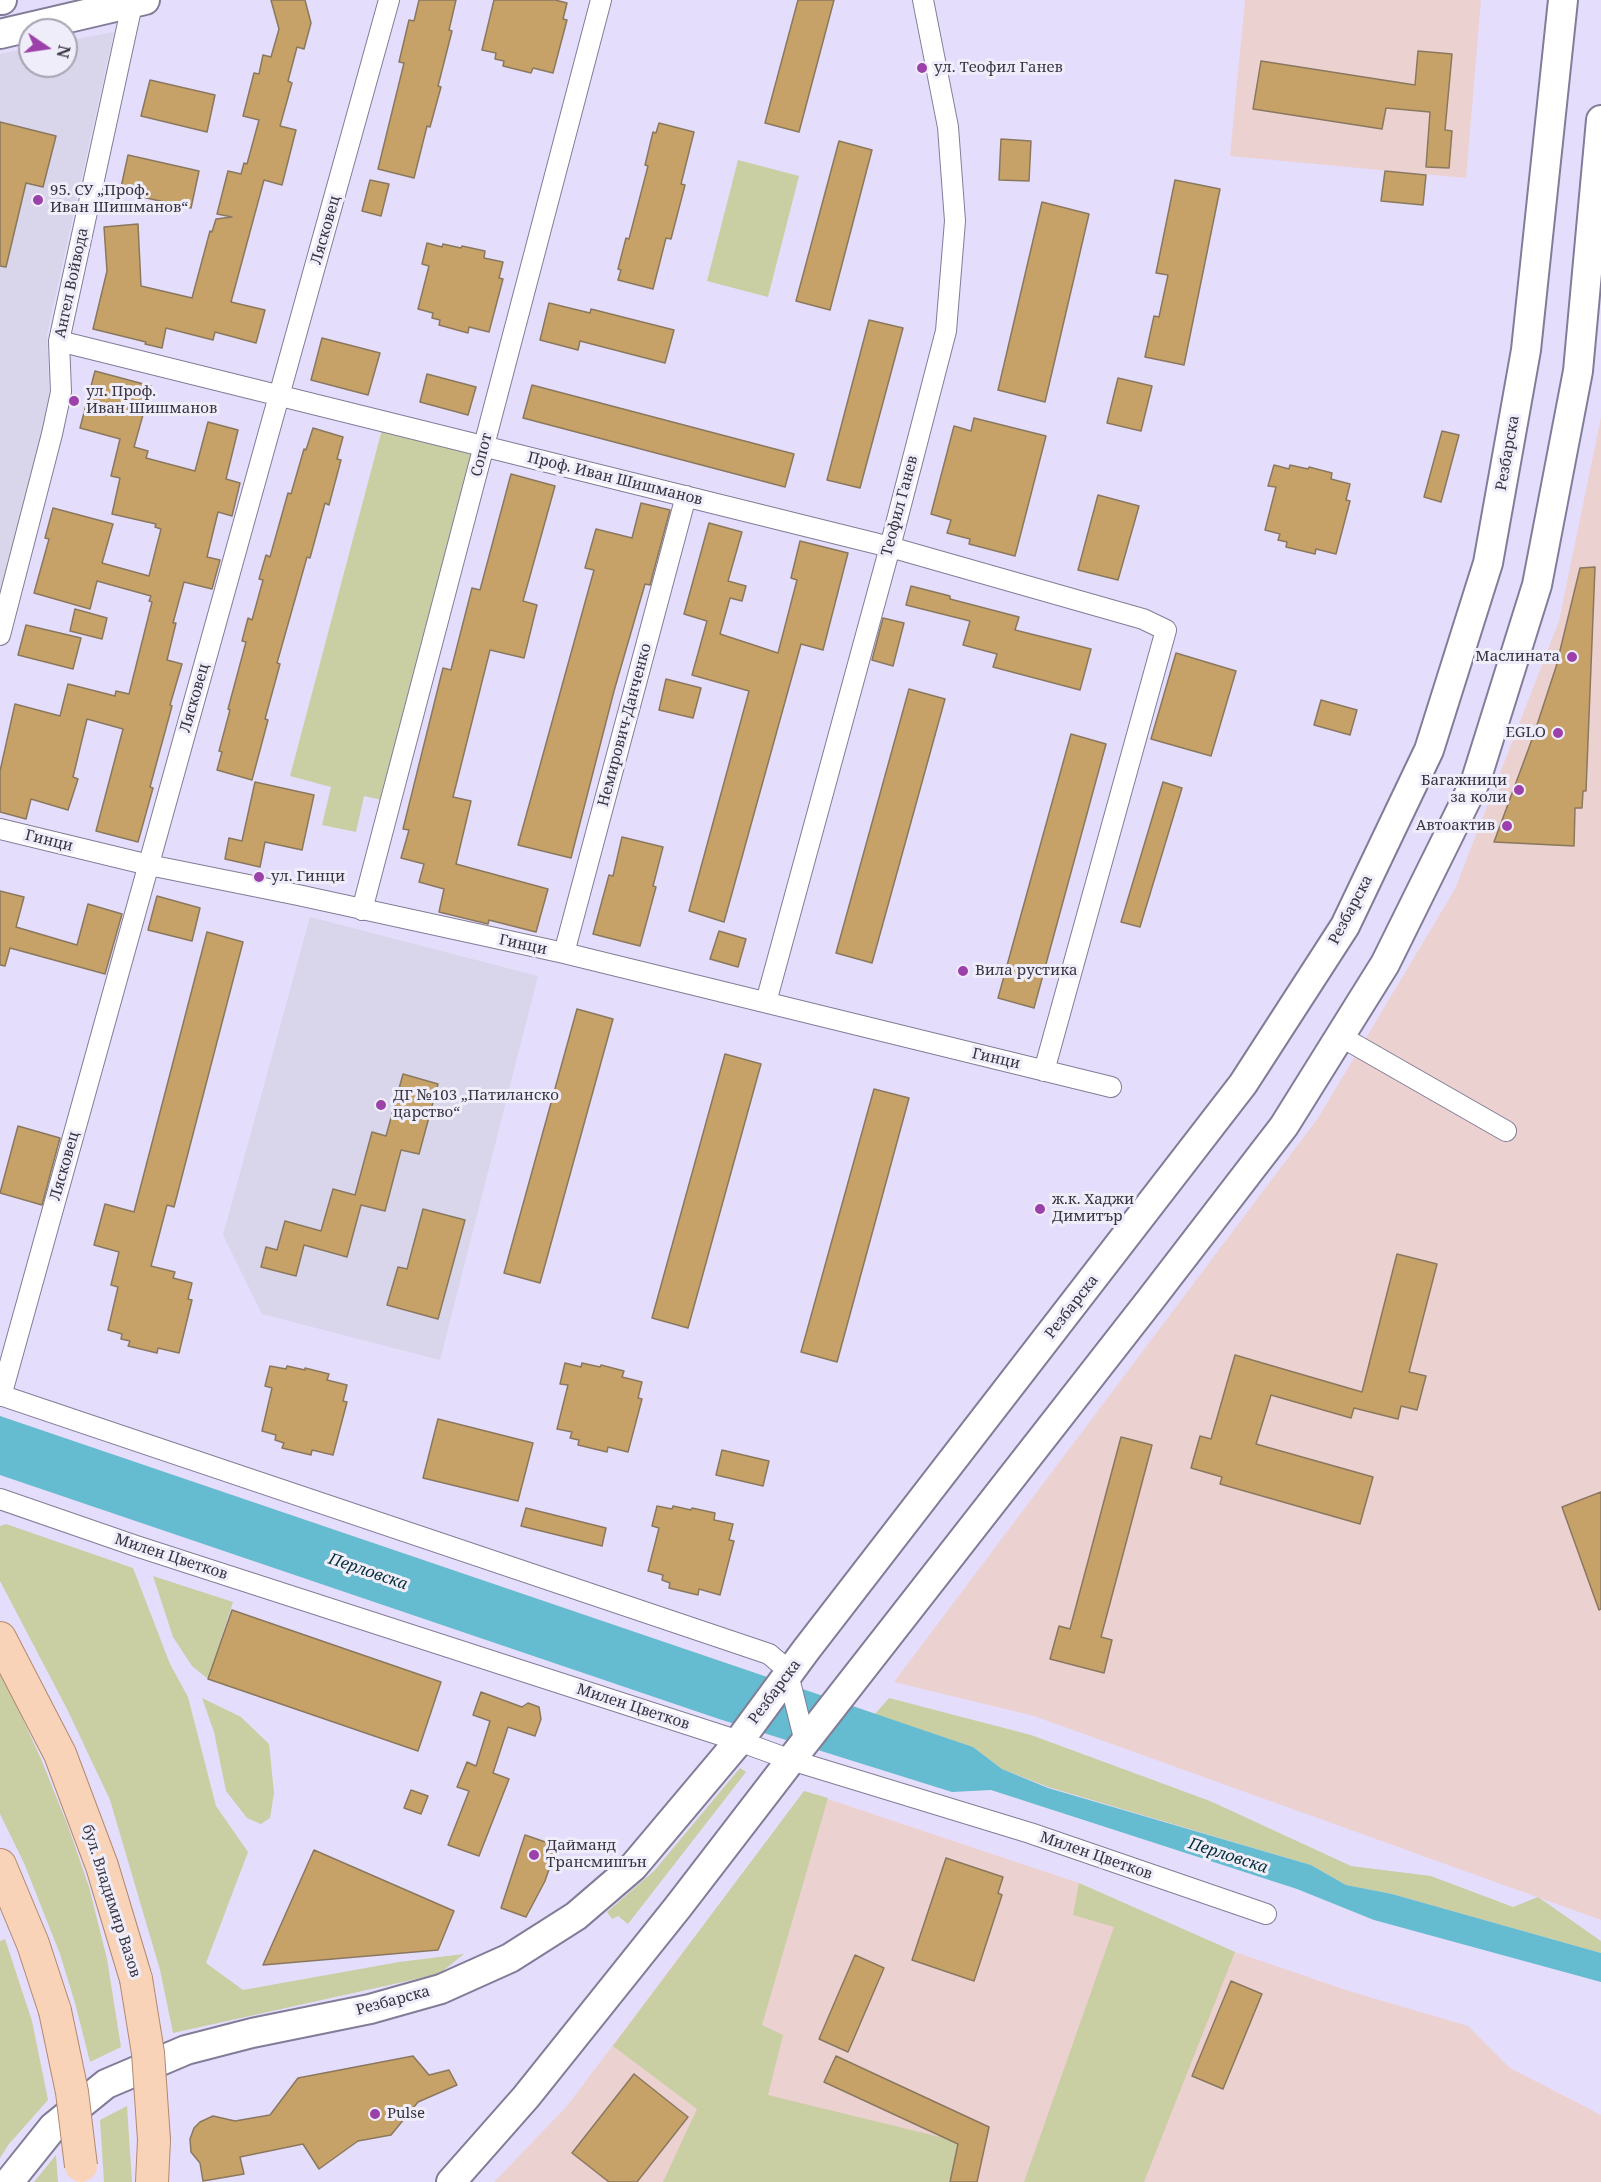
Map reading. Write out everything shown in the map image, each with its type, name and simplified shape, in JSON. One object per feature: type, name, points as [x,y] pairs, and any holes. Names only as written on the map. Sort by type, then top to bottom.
[{"type":"main road","name":"бул. Владимир Вазов","points":[[0,1638],[60,1754],[102,1866],[136,1979],[148,2054],[154,2140],[152,2182]]},
{"type":"main road","points":[[0,1865],[33,1944],[54,2012],[72,2092],[81,2174]]},
{"type":"street","name":"Лясковец","points":[[1,1395],[389,0]]},
{"type":"street","name":"Сопот","points":[[362,910],[601,0]]},
{"type":"street","name":"Теофил Ганев","points":[[766,1002],[890,547],[946,331],[955,221],[948,127],[924,0]]},
{"type":"street","name":"Резбарска","points":[[9,2182],[53,2127],[106,2084],[186,2050],[252,2033],[370,2009],[441,1989],[510,1958],[576,1916],[633,1867],[739,1741],[788,1674],[1243,1084],[1345,926],[1429,750],[1488,562],[1526,350],[1563,0]]},
{"type":"street","points":[[0,34],[137,1]]},
{"type":"street","name":"Ангел Войвода","points":[[0,635],[52,434],[61,392],[59,341],[137,1]]},
{"type":"street","points":[[451,2182],[526,2097],[671,1917],[1284,1126],[1385,964],[1476,780],[1537,585],[1578,371],[1601,120]]},
{"type":"street","name":"Проф. Иван Шишманов","points":[[59,341],[890,547],[1135,617],[1166,630],[1044,1071]]},
{"type":"street","name":"Немирович-Данченко","points":[[564,953],[686,496]]},
{"type":"street","name":"Гинци","points":[[0,829],[149,865],[564,953],[1111,1087]]},
{"type":"street","points":[[1340,1036],[1506,1131]]},
{"type":"street","points":[[1,1395],[769,1654],[782,1665],[788,1674],[798,1751]]},
{"type":"street","name":"Милен Цветков","points":[[0,1499],[147,1550],[739,1741],[798,1751],[1266,1914]]},
{"type":"shaded area","points":[[1245,0],[1481,0],[1466,178],[1230,156]]},
{"type":"shaded area","name":"95. СУ „Проф. Иван Шишманов“","points":[[114,32],[47,334],[50,411],[0,605],[0,54],[18,50],[18,78],[78,78],[78,39]]},
{"type":"shaded area","points":[[1601,417],[1601,1920],[1034,1716],[894,1682],[1318,1118],[1455,889],[1559,621]]},
{"type":"shaded area","name":"ДГ №103 „Патиланско царство“","points":[[310,917],[538,976],[440,1360],[262,1314],[223,1235]]},
{"type":"shaded area","points":[[804,1791],[1079,1883],[1235,1952],[1349,1991],[1468,2026],[1510,2068],[1601,2115],[1601,2182],[494,2182],[567,2106]]},
{"type":"green space","points":[[738,160],[799,176],[768,297],[707,281]]},
{"type":"green space","points":[[384,422],[484,447],[390,802],[364,796],[356,832],[322,825],[331,787],[290,776]]},
{"type":"green space","points":[[6,1524],[133,1568],[170,1664],[188,1697],[216,1806],[248,1852],[206,1963],[243,1990],[399,1962],[464,1954],[439,1974],[173,2033],[160,1970],[110,1800],[67,1709],[0,1581],[0,1526]]},
{"type":"green space","points":[[153,1576],[233,1602],[208,1679],[192,1666],[173,1637]]},
{"type":"green space","points":[[0,1669],[41,1759],[68,1826],[89,1887],[107,1959],[121,2047],[90,2062],[60,1954],[24,1863],[0,1814]]},
{"type":"green space","points":[[202,1698],[241,1717],[269,1744],[274,1793],[270,1818],[261,1824],[247,1818],[226,1791],[214,1732]]},
{"type":"green space","points":[[889,1698],[1031,1735],[1210,1801],[1351,1866],[1431,1876],[1513,1907],[1538,1897],[1601,1941],[1601,1953],[1392,1894],[1346,1885],[1311,1865],[1048,1787],[1002,1769],[973,1747],[875,1714]]},
{"type":"green space","points":[[740,1768],[746,1772],[628,1924],[618,1916],[612,1919],[607,1912],[654,1871]]},
{"type":"green space","points":[[804,1791],[828,1798],[762,2025],[783,2035],[768,2095],[948,2139],[958,2144],[950,2182],[663,2182],[697,2109],[613,2046]]},
{"type":"green space","points":[[1079,1883],[1235,1952],[1144,2182],[1024,2182],[1114,1927],[1073,1915]]},
{"type":"green space","points":[[5,1939],[32,2021],[48,2100],[9,2144],[0,2158],[0,1941]]},
{"type":"green space","points":[[127,2106],[132,2182],[104,2182],[100,2120]]},
{"type":"green space","points":[[56,2155],[58,2182],[34,2182]]},
{"type":"water","name":"Перловска","points":[[0,1416],[973,1747],[1002,1769],[1048,1788],[1311,1865],[1346,1885],[1392,1894],[1601,1953],[1601,1982],[1374,1920],[1297,1889],[991,1790],[952,1792],[719,1719],[0,1475]]},
{"type":"building","points":[[271,0],[305,0],[311,23],[304,49],[297,47],[288,81],[292,83],[280,126],[296,130],[282,185],[264,180],[231,302],[265,310],[256,343],[215,332],[213,340],[166,328],[162,348],[93,329],[107,271],[104,227],[138,224],[141,286],[192,298],[210,231],[212,232],[216,219],[232,217],[217,214],[228,171],[241,174],[244,163],[247,164],[259,120],[243,116],[254,73],[259,74],[263,55],[271,57],[279,29]]},
{"type":"building","points":[[419,0],[456,0],[449,30],[452,31],[438,86],[441,87],[430,127],[427,126],[414,178],[378,169],[404,63],[399,62],[409,20],[414,21]]},
{"type":"building","points":[[494,0],[555,0],[567,3],[563,19],[567,20],[553,73],[533,68],[531,73],[503,66],[504,61],[495,59],[496,53],[482,50]]},
{"type":"building","points":[[798,0],[834,0],[799,132],[765,123]]},
{"type":"building","points":[[1418,51],[1452,54],[1445,130],[1452,131],[1449,168],[1426,167],[1430,112],[1386,108],[1382,129],[1253,109],[1261,61],[1415,85]]},
{"type":"building","points":[[150,80],[215,95],[207,132],[141,116]]},
{"type":"building","points":[[0,122],[56,136],[43,187],[26,183],[6,267],[0,266]]},
{"type":"building","points":[[659,123],[694,132],[681,184],[685,185],[671,239],[666,238],[653,289],[618,280],[621,270],[618,269],[626,238],[629,239],[648,166],[645,165],[653,132],[656,133]]},
{"type":"building","points":[[1001,139],[1031,141],[1029,181],[999,180]]},
{"type":"building","points":[[839,141],[872,150],[830,310],[796,301]]},
{"type":"building","points":[[128,155],[199,171],[191,208],[120,192]]},
{"type":"building","points":[[1385,171],[1426,175],[1423,205],[1381,201]]},
{"type":"building","points":[[370,180],[389,184],[381,216],[362,211]]},
{"type":"building","points":[[1175,180],[1220,189],[1184,365],[1145,357],[1154,316],[1159,317],[1168,275],[1156,273]]},
{"type":"building","points":[[1042,202],[1089,214],[1045,402],[998,390]]},
{"type":"building","points":[[427,243],[442,247],[443,244],[485,251],[484,258],[503,262],[499,278],[503,279],[489,332],[469,327],[468,333],[439,325],[440,320],[432,318],[433,313],[418,309],[429,266],[422,264]]},
{"type":"building","points":[[549,303],[590,313],[591,309],[674,330],[665,363],[580,341],[578,350],[540,340]]},
{"type":"building","points":[[869,320],[903,328],[860,488],[827,480]]},
{"type":"building","points":[[322,338],[380,353],[368,395],[311,380]]},
{"type":"building","points":[[95,371],[151,386],[134,447],[148,451],[146,458],[195,471],[208,422],[238,430],[226,479],[240,483],[232,516],[218,512],[207,557],[220,560],[212,589],[184,582],[173,623],[176,623],[167,660],[182,664],[170,705],[172,706],[150,787],[153,788],[138,842],[96,831],[123,729],[87,719],[73,777],[78,779],[68,810],[31,799],[26,819],[0,812],[0,771],[15,704],[60,716],[68,684],[115,696],[116,691],[129,694],[152,602],[149,601],[151,596],[97,581],[90,609],[34,593],[49,539],[45,538],[53,508],[113,524],[102,563],[149,576],[161,529],[155,527],[156,524],[112,514],[120,478],[111,476],[120,439],[80,428]]},
{"type":"building","points":[[427,374],[476,387],[468,415],[420,402]]},
{"type":"building","points":[[1118,378],[1152,386],[1141,431],[1107,423]]},
{"type":"building","points":[[532,385],[794,454],[785,487],[523,418]]},
{"type":"building","points":[[974,418],[1046,436],[1015,556],[969,544],[970,539],[947,533],[951,520],[931,514],[954,426],[971,431]]},
{"type":"building","points":[[313,428],[343,437],[337,459],[341,460],[329,505],[325,503],[310,558],[307,557],[277,663],[280,664],[252,780],[217,770],[222,752],[219,751],[246,642],[242,641],[248,618],[252,620],[263,580],[259,579],[266,555],[270,557],[288,493],[291,494],[304,449],[306,450]]},
{"type":"building","points":[[1442,431],[1459,435],[1441,502],[1424,497]]},
{"type":"building","points":[[1274,465],[1289,469],[1290,465],[1308,469],[1309,467],[1332,473],[1331,479],[1350,484],[1346,500],[1350,501],[1336,554],[1316,549],[1315,554],[1286,547],[1287,542],[1278,540],[1280,534],[1265,530],[1276,487],[1268,486]]},
{"type":"building","points":[[511,474],[555,486],[523,601],[537,605],[524,658],[490,650],[453,797],[471,801],[456,864],[548,889],[536,932],[489,920],[488,924],[439,912],[444,889],[419,882],[424,864],[401,858],[409,830],[403,829],[443,668],[451,670],[472,588],[480,590]]},
{"type":"building","points":[[1098,495],[1139,506],[1118,580],[1078,570]]},
{"type":"building","points":[[641,503],[670,510],[650,585],[645,584],[614,691],[571,858],[518,845],[594,570],[585,568],[596,529],[632,538]]},
{"type":"building","points":[[709,523],[742,532],[728,581],[746,586],[742,601],[730,598],[720,634],[778,653],[797,580],[791,578],[800,541],[848,553],[823,650],[801,644],[724,922],[689,911],[749,691],[692,675],[707,621],[684,614]]},
{"type":"building","points":[[1595,567],[1586,791],[1583,791],[1582,808],[1575,808],[1574,846],[1494,842],[1556,667],[1580,568]]},
{"type":"building","points":[[911,586],[1019,617],[1015,630],[1091,649],[1080,690],[993,667],[997,654],[963,645],[970,621],[906,605]]},
{"type":"building","points":[[75,609],[107,618],[102,639],[70,631]]},
{"type":"building","points":[[883,618],[904,623],[893,666],[872,660]]},
{"type":"building","points":[[26,625],[81,638],[73,669],[18,655]]},
{"type":"building","points":[[1176,653],[1236,671],[1211,756],[1151,739]]},
{"type":"building","points":[[666,679],[701,688],[693,718],[659,710]]},
{"type":"building","points":[[909,689],[945,699],[872,963],[836,953]]},
{"type":"building","points":[[1321,700],[1357,710],[1350,735],[1314,725]]},
{"type":"building","points":[[1071,734],[1106,744],[1034,1008],[998,998]]},
{"type":"building","points":[[255,782],[314,795],[302,850],[265,842],[260,867],[225,859],[229,838],[242,841]]},
{"type":"building","points":[[1163,782],[1182,788],[1140,927],[1121,922]]},
{"type":"building","points":[[622,837],[663,847],[653,886],[656,887],[640,946],[593,934],[609,875],[613,876]]},
{"type":"building","points":[[0,891],[24,897],[16,927],[77,945],[88,904],[122,914],[105,974],[10,948],[5,966],[0,965]]},
{"type":"building","points":[[157,896],[200,908],[192,941],[148,930]]},
{"type":"building","points":[[719,931],[746,939],[738,967],[710,959]]},
{"type":"building","points":[[207,932],[243,942],[174,1207],[167,1205],[151,1266],[175,1272],[173,1278],[192,1283],[188,1299],[192,1300],[179,1353],[158,1348],[157,1353],[128,1346],[130,1341],[121,1339],[122,1334],[108,1330],[118,1287],[111,1285],[119,1252],[94,1245],[105,1204],[134,1212]]},
{"type":"building","points":[[577,1009],[613,1019],[540,1283],[504,1273]]},
{"type":"building","points":[[725,1054],[761,1064],[688,1328],[652,1318]]},
{"type":"building","points":[[403,1074],[438,1084],[419,1154],[401,1150],[385,1211],[361,1205],[347,1257],[304,1245],[296,1276],[261,1267],[266,1247],[277,1250],[285,1221],[321,1231],[333,1189],[355,1195],[372,1132],[386,1136]]},
{"type":"building","points":[[874,1089],[909,1098],[837,1362],[801,1352]]},
{"type":"building","points":[[18,1126],[60,1138],[42,1205],[0,1193]]},
{"type":"building","points":[[423,1209],[465,1220],[438,1319],[387,1305],[398,1267],[407,1269]]},
{"type":"building","points":[[1397,1254],[1437,1264],[1409,1372],[1426,1376],[1417,1410],[1401,1406],[1398,1419],[1354,1408],[1351,1418],[1271,1395],[1256,1444],[1373,1477],[1360,1524],[1220,1484],[1222,1477],[1191,1468],[1200,1436],[1211,1439],[1235,1355],[1362,1392]]},
{"type":"building","points":[[565,1363],[581,1367],[582,1363],[600,1367],[601,1365],[624,1371],[622,1377],[642,1382],[638,1398],[642,1399],[628,1452],[608,1447],[607,1452],[578,1445],[579,1440],[570,1438],[572,1432],[557,1429],[568,1385],[560,1384]]},
{"type":"building","points":[[270,1366],[286,1369],[287,1366],[305,1370],[305,1368],[329,1374],[327,1380],[347,1385],[343,1401],[347,1402],[333,1455],[312,1450],[311,1455],[282,1448],[284,1443],[275,1440],[276,1435],[262,1431],[272,1388],[265,1386]]},
{"type":"building","points":[[438,1419],[533,1443],[518,1501],[423,1478]]},
{"type":"building","points":[[1121,1437],[1152,1445],[1101,1637],[1112,1640],[1104,1673],[1050,1659],[1059,1626],[1070,1629]]},
{"type":"building","points":[[722,1450],[769,1461],[763,1486],[716,1475]]},
{"type":"building","points":[[1601,1492],[1601,1609],[1599,1610],[1562,1507]]},
{"type":"building","points":[[657,1506],[672,1509],[673,1506],[691,1510],[692,1508],[715,1513],[714,1520],[733,1524],[729,1540],[734,1541],[720,1595],[699,1589],[698,1595],[669,1588],[670,1583],[662,1580],[663,1575],[648,1571],[659,1528],[652,1526]]},
{"type":"building","points":[[526,1508],[606,1528],[602,1546],[521,1526]]},
{"type":"building","points":[[232,1610],[441,1682],[418,1751],[208,1679]]},
{"type":"building","points":[[481,1692],[522,1707],[528,1703],[539,1707],[541,1719],[535,1736],[508,1727],[493,1773],[509,1779],[479,1856],[448,1845],[469,1791],[457,1787],[467,1762],[476,1766],[490,1721],[473,1715]]},
{"type":"building","points":[[411,1790],[428,1796],[421,1814],[404,1808]]},
{"type":"building","points":[[525,1835],[557,1846],[545,1881],[526,1917],[501,1908]]},
{"type":"building","points":[[314,1850],[454,1911],[438,1950],[263,1965]]},
{"type":"building","points":[[946,1858],[1003,1877],[998,1893],[1002,1895],[974,1981],[912,1960]]},
{"type":"building","points":[[855,1955],[884,1968],[848,2052],[819,2039]]},
{"type":"building","points":[[1231,1981],[1262,1994],[1223,2089],[1192,2076]]},
{"type":"building","points":[[413,2056],[429,2075],[449,2070],[457,2085],[418,2102],[391,2135],[358,2141],[319,2169],[303,2144],[240,2157],[244,2174],[203,2181],[200,2163],[191,2152],[190,2139],[194,2128],[200,2122],[213,2116],[235,2121],[270,2115],[298,2078]]},
{"type":"building","points":[[836,2056],[989,2127],[977,2182],[950,2182],[958,2144],[824,2082]]},
{"type":"building","points":[[634,2074],[688,2117],[637,2182],[609,2182],[572,2153]]},
{"type":"place","name":"ул. Теофил Ганев","points":[[922,68]]},
{"type":"place","name":"95. СУ „Проф. Иван Шишманов“","points":[[38,200]]},
{"type":"place","name":"ул. Проф. Иван Шишманов","points":[[74,401]]},
{"type":"place","name":"Маслината","points":[[1572,657]]},
{"type":"place","name":"EGLO","points":[[1558,733]]},
{"type":"place","name":"Багажници за коли","points":[[1519,790]]},
{"type":"place","name":"Автоактив","points":[[1507,826]]},
{"type":"place","name":"ул. Гинци","points":[[259,877]]},
{"type":"place","name":"Вила рустика","points":[[963,971]]},
{"type":"place","name":"ДГ №103 „Патиланско царство“","points":[[381,1105]]},
{"type":"place","name":"ж.к. Хаджи Димитър","points":[[1040,1209]]},
{"type":"place","name":"Дайманд Трансмишън","points":[[534,1855]]},
{"type":"place","name":"Pulse","points":[[375,2114]]}]
